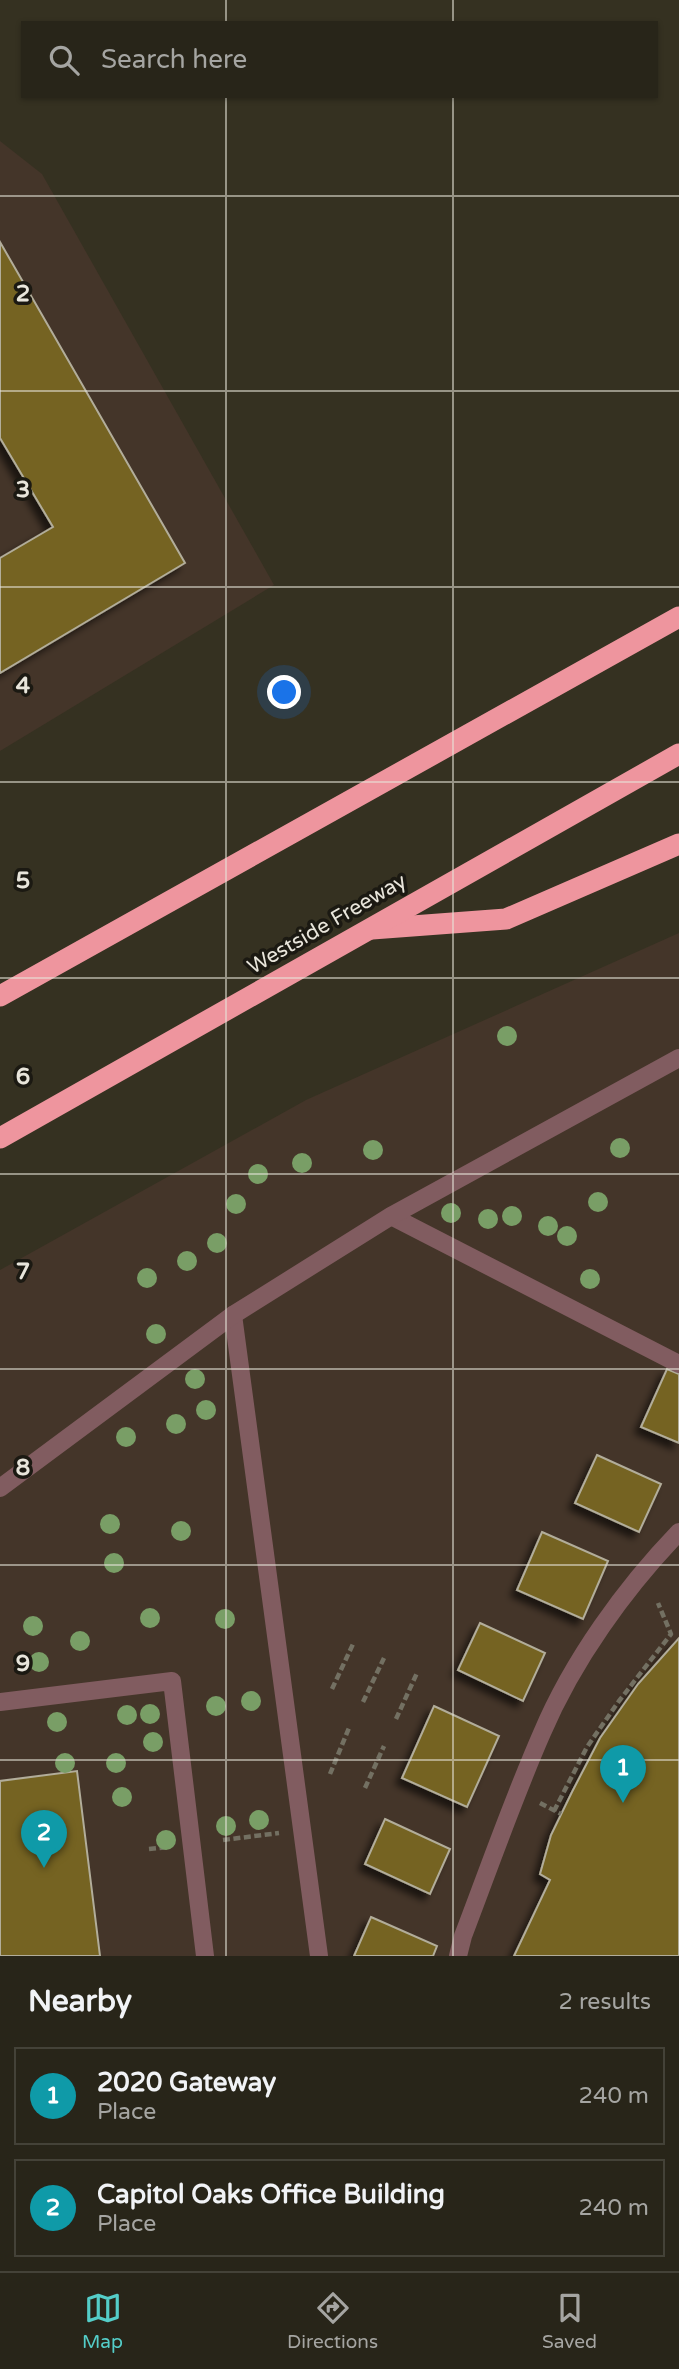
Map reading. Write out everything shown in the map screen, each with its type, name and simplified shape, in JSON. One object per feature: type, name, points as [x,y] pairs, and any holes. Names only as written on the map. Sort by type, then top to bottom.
[{"type":"highway","points":[[0,996],[679,617]]},
{"type":"highway","name":"Westside Freeway","points":[[0,1138],[679,754]]},
{"type":"highway","points":[[366,929],[506,919],[679,844]]},
{"type":"lane","points":[[0,1488],[233,1315],[391,1216],[679,1058]]},
{"type":"lane","points":[[391,1216],[679,1364]]},
{"type":"lane","points":[[233,1315],[318,1956]]},
{"type":"lane","points":[[458,1956],[463,1936],[543,1731],[579,1662],[615,1607],[649,1563],[679,1532]]},
{"type":"lane","points":[[0,1702],[172,1681],[205,1956]]},
{"type":"path","points":[[554,1811],[587,1747],[671,1634],[658,1603]]},
{"type":"path","points":[[332,1689],[353,1644]]},
{"type":"path","points":[[363,1702],[384,1658]]},
{"type":"path","points":[[396,1719],[416,1673]]},
{"type":"path","points":[[330,1774],[349,1728]]},
{"type":"path","points":[[365,1788],[384,1746]]},
{"type":"path","points":[[539,1802],[561,1814]]},
{"type":"path","points":[[223,1840],[283,1833]]},
{"type":"shaded area","points":[[0,141],[42,174],[274,585],[0,751]]},
{"type":"shaded area","points":[[679,933],[679,1956],[0,1956],[0,1270],[306,1100]]},
{"type":"building","points":[[0,242],[185,563],[0,673],[0,558],[53,527],[0,438]]},
{"type":"building","points":[[667,1369],[679,1374],[679,1443],[641,1427]]},
{"type":"building","points":[[597,1455],[661,1484],[639,1532],[575,1503]]},
{"type":"building","points":[[542,1532],[608,1561],[583,1619],[517,1590]]},
{"type":"building","points":[[480,1623],[545,1653],[523,1701],[458,1670]]},
{"type":"building","points":[[679,1638],[679,1956],[514,1956],[550,1880],[540,1874],[551,1835],[600,1738],[638,1684]]},
{"type":"building","points":[[434,1706],[499,1736],[467,1807],[402,1778]]},
{"type":"building","points":[[77,1771],[100,1956],[0,1956],[0,1781]]},
{"type":"building","points":[[385,1819],[450,1849],[430,1894],[365,1864]]},
{"type":"building","points":[[371,1917],[437,1946],[433,1956],[354,1956]]},
{"type":"place","name":"2020 Gateway","points":[[623,1803]]},
{"type":"place","name":"Capitol Oaks Office Building","points":[[44,1868]]}]
